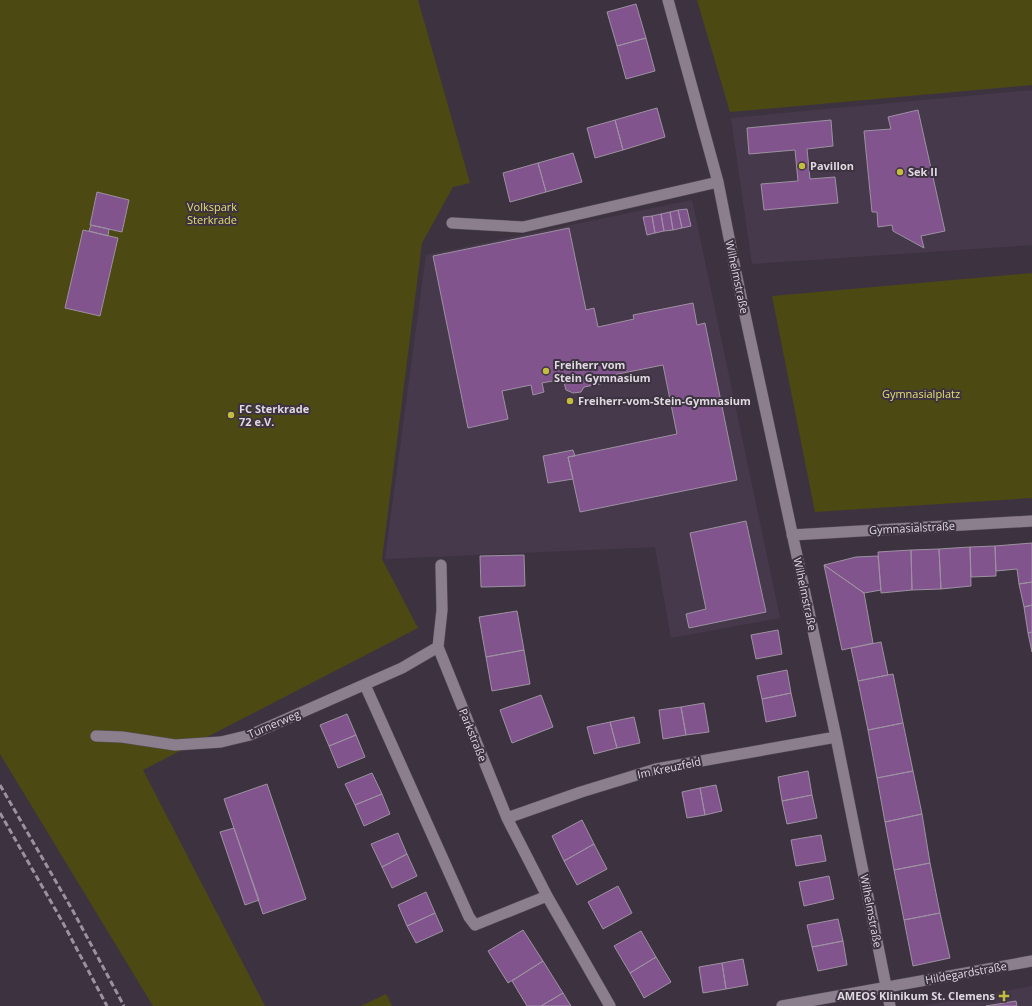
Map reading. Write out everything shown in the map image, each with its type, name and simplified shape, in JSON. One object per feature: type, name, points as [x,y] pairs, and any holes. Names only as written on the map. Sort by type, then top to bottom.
[{"type":"street","name":"Wilhelmstraße","points":[[668,0],[718,182],[737,281],[836,737],[890,1006]]},
{"type":"street","points":[[452,223],[523,227],[718,182]]},
{"type":"street","name":"Gymnasialstraße","points":[[792,535],[1032,521]]},
{"type":"street","name":"Parkstraße","points":[[441,565],[442,610],[438,647],[507,818],[547,896],[610,1006]]},
{"type":"street","name":"Turnerweg","points":[[96,736],[122,737],[175,745],[221,742],[250,735],[402,668],[438,647]]},
{"type":"street","points":[[365,685],[469,917],[475,925],[547,896]]},
{"type":"street","name":"Im Kreuzfeld","points":[[507,818],[581,792],[656,769],[836,737]]},
{"type":"street","name":"Hildegardstraße","points":[[782,1006],[1032,961]]},
{"type":"shaded area","points":[[1032,90],[1032,245],[752,264],[731,118]]},
{"type":"shaded area","name":"Freiherr-vom-Stein-Gymnasium","points":[[692,200],[780,618],[671,638],[655,547],[385,559],[426,255]]},
{"type":"shaded area","name":"AMEOS Klinikum St. Clemens","points":[[1032,986],[1032,1006],[921,1006]]},
{"type":"green space","name":"Volkspark Sterkrade","points":[[0,0],[418,0],[470,183],[453,187],[422,243],[382,559],[418,628],[143,770],[265,1006],[153,1006],[0,754]]},
{"type":"green space","points":[[697,0],[1032,0],[1032,85],[730,112]]},
{"type":"green space","name":"Gymnasialplatz","points":[[1032,273],[1032,498],[815,512],[772,296]]},
{"type":"green space","points":[[386,994],[392,1006],[361,1006]]},
{"type":"building","points":[[636,4],[646,38],[617,46],[607,12]]},
{"type":"building","points":[[646,38],[655,71],[626,79],[617,46]]},
{"type":"building","points":[[657,108],[665,137],[623,150],[615,120]]},
{"type":"building","name":"Sek II","points":[[918,110],[945,231],[921,236],[924,248],[893,231],[892,225],[878,227],[877,212],[872,212],[864,131],[891,129],[888,117]]},
{"type":"building","points":[[615,120],[623,150],[595,158],[587,128]]},
{"type":"building","name":"Pavillon","points":[[831,120],[833,146],[807,149],[810,179],[835,177],[838,203],[764,210],[761,184],[798,181],[795,150],[749,154],[747,128]]},
{"type":"building","points":[[573,153],[582,182],[546,192],[538,163]]},
{"type":"building","points":[[538,163],[546,192],[510,202],[503,173]]},
{"type":"building","points":[[97,192],[129,200],[122,232],[90,225]]},
{"type":"building","points":[[687,209],[691,226],[682,228],[678,210]]},
{"type":"building","points":[[678,210],[682,228],[673,230],[670,212]]},
{"type":"building","points":[[670,212],[673,230],[664,231],[661,214]]},
{"type":"building","points":[[661,214],[664,231],[655,233],[652,216]]},
{"type":"building","points":[[652,216],[655,233],[647,235],[643,217]]},
{"type":"building","points":[[91,225],[109,229],[108,236],[89,231]]},
{"type":"building","name":"Freiherr vom Stein Gymnasium","points":[[569,228],[586,310],[594,308],[598,327],[634,319],[633,315],[693,303],[697,325],[705,323],[737,480],[580,512],[568,457],[677,434],[663,365],[608,376],[609,382],[584,387],[581,392],[573,393],[566,390],[563,379],[542,383],[544,392],[533,395],[531,385],[502,391],[508,419],[468,428],[433,256]]},
{"type":"building","points":[[83,230],[118,238],[100,316],[65,308]]},
{"type":"building","points":[[573,450],[575,456],[568,457],[573,479],[548,483],[543,456]]},
{"type":"building","points":[[746,521],[766,612],[689,628],[686,614],[706,609],[690,533]]},
{"type":"building","points":[[1032,543],[1032,582],[1019,584],[1017,569],[996,571],[995,546]]},
{"type":"building","points":[[995,546],[996,576],[971,577],[970,547]]},
{"type":"building","points":[[970,547],[971,586],[941,589],[939,549]]},
{"type":"building","points":[[939,549],[941,589],[912,590],[911,550]]},
{"type":"building","points":[[911,550],[912,590],[881,593],[878,552]]},
{"type":"building","points":[[524,555],[525,586],[481,587],[480,556]]},
{"type":"building","points":[[878,556],[881,590],[864,593],[824,565],[856,557]]},
{"type":"building","points":[[824,565],[864,593],[873,643],[842,650]]},
{"type":"building","points":[[1032,582],[1032,605],[1024,607],[1019,584]]},
{"type":"building","points":[[1032,605],[1032,632],[1028,633],[1024,607]]},
{"type":"building","points":[[517,611],[524,650],[486,657],[479,617]]},
{"type":"building","points":[[778,630],[782,654],[756,659],[751,635]]},
{"type":"building","points":[[1032,632],[1032,652],[1028,633]]},
{"type":"building","points":[[881,642],[888,675],[858,681],[851,648]]},
{"type":"building","points":[[524,650],[530,684],[492,691],[486,657]]},
{"type":"building","points":[[787,670],[791,693],[762,699],[757,676]]},
{"type":"building","points":[[893,674],[903,723],[868,730],[858,681]]},
{"type":"building","points":[[791,693],[796,716],[766,722],[762,699]]},
{"type":"building","points":[[541,695],[553,727],[512,743],[500,710]]},
{"type":"building","points":[[704,703],[709,732],[686,735],[681,707]]},
{"type":"building","points":[[681,707],[686,735],[663,739],[659,710]]},
{"type":"building","points":[[347,714],[356,735],[329,746],[320,725]]},
{"type":"building","points":[[634,717],[640,743],[617,748],[610,722]]},
{"type":"building","points":[[610,722],[617,748],[594,754],[587,727]]},
{"type":"building","points":[[903,723],[913,771],[877,778],[868,730]]},
{"type":"building","points":[[356,735],[365,757],[338,768],[329,746]]},
{"type":"building","points":[[808,771],[812,795],[782,801],[778,777]]},
{"type":"building","points":[[913,771],[922,814],[885,822],[877,778]]},
{"type":"building","points":[[372,773],[382,794],[355,805],[345,784]]},
{"type":"building","points":[[267,784],[306,899],[263,914],[224,799]]},
{"type":"building","points":[[716,785],[722,811],[705,815],[700,788]]},
{"type":"building","points":[[700,788],[705,815],[687,818],[682,792]]},
{"type":"building","points":[[382,794],[390,814],[364,826],[355,805]]},
{"type":"building","points":[[812,795],[817,818],[787,824],[782,801]]},
{"type":"building","points":[[922,814],[930,863],[894,870],[885,822]]},
{"type":"building","points":[[582,820],[594,844],[564,861],[552,836]]},
{"type":"building","points":[[234,828],[259,900],[245,905],[220,832]]},
{"type":"building","points":[[398,833],[407,854],[382,867],[371,844]]},
{"type":"building","points":[[821,835],[826,861],[796,866],[791,840]]},
{"type":"building","points":[[594,844],[607,869],[577,885],[564,861]]},
{"type":"building","points":[[407,854],[417,876],[392,888],[382,867]]},
{"type":"building","points":[[930,863],[940,913],[904,920],[894,870]]},
{"type":"building","points":[[829,876],[834,899],[804,906],[799,882]]},
{"type":"building","points":[[618,886],[632,913],[603,929],[588,902]]},
{"type":"building","points":[[426,892],[435,913],[407,926],[398,905]]},
{"type":"building","points":[[435,913],[443,931],[416,943],[407,926]]},
{"type":"building","points":[[940,913],[950,958],[913,966],[904,920]]},
{"type":"building","points":[[838,919],[843,941],[812,947],[807,925]]},
{"type":"building","points":[[523,930],[543,961],[508,983],[488,951]]},
{"type":"building","points":[[641,931],[656,957],[630,973],[614,946]]},
{"type":"building","points":[[843,941],[847,965],[818,971],[812,947]]},
{"type":"building","points":[[656,957],[671,982],[644,998],[630,973]]},
{"type":"building","points":[[743,959],[748,985],[726,989],[722,963]]},
{"type":"building","points":[[543,961],[563,993],[541,1006],[527,1006],[512,981]]},
{"type":"building","points":[[722,963],[726,989],[703,993],[699,967]]},
{"type":"building","points":[[563,993],[571,1006],[541,1006]]},
{"type":"building","points":[[1016,1001],[1017,1006],[986,1006]]},
{"type":"railway","points":[[0,785],[73,911],[124,1006]]},
{"type":"railway","points":[[0,813],[62,921],[107,1006]]},
{"type":"place","name":"Pavillon","points":[[802,166]]},
{"type":"place","name":"Sek II","points":[[900,172]]},
{"type":"place","name":"Freiherr vom Stein Gymnasium","points":[[546,371]]},
{"type":"place","name":"Freiherr-vom-Stein-Gymnasium","points":[[570,401]]},
{"type":"place","name":"FC Sterkrade 72 e.V.","points":[[231,415]]},
{"type":"place","name":"AMEOS Klinikum St. Clemens","points":[[1004,996]]}]
